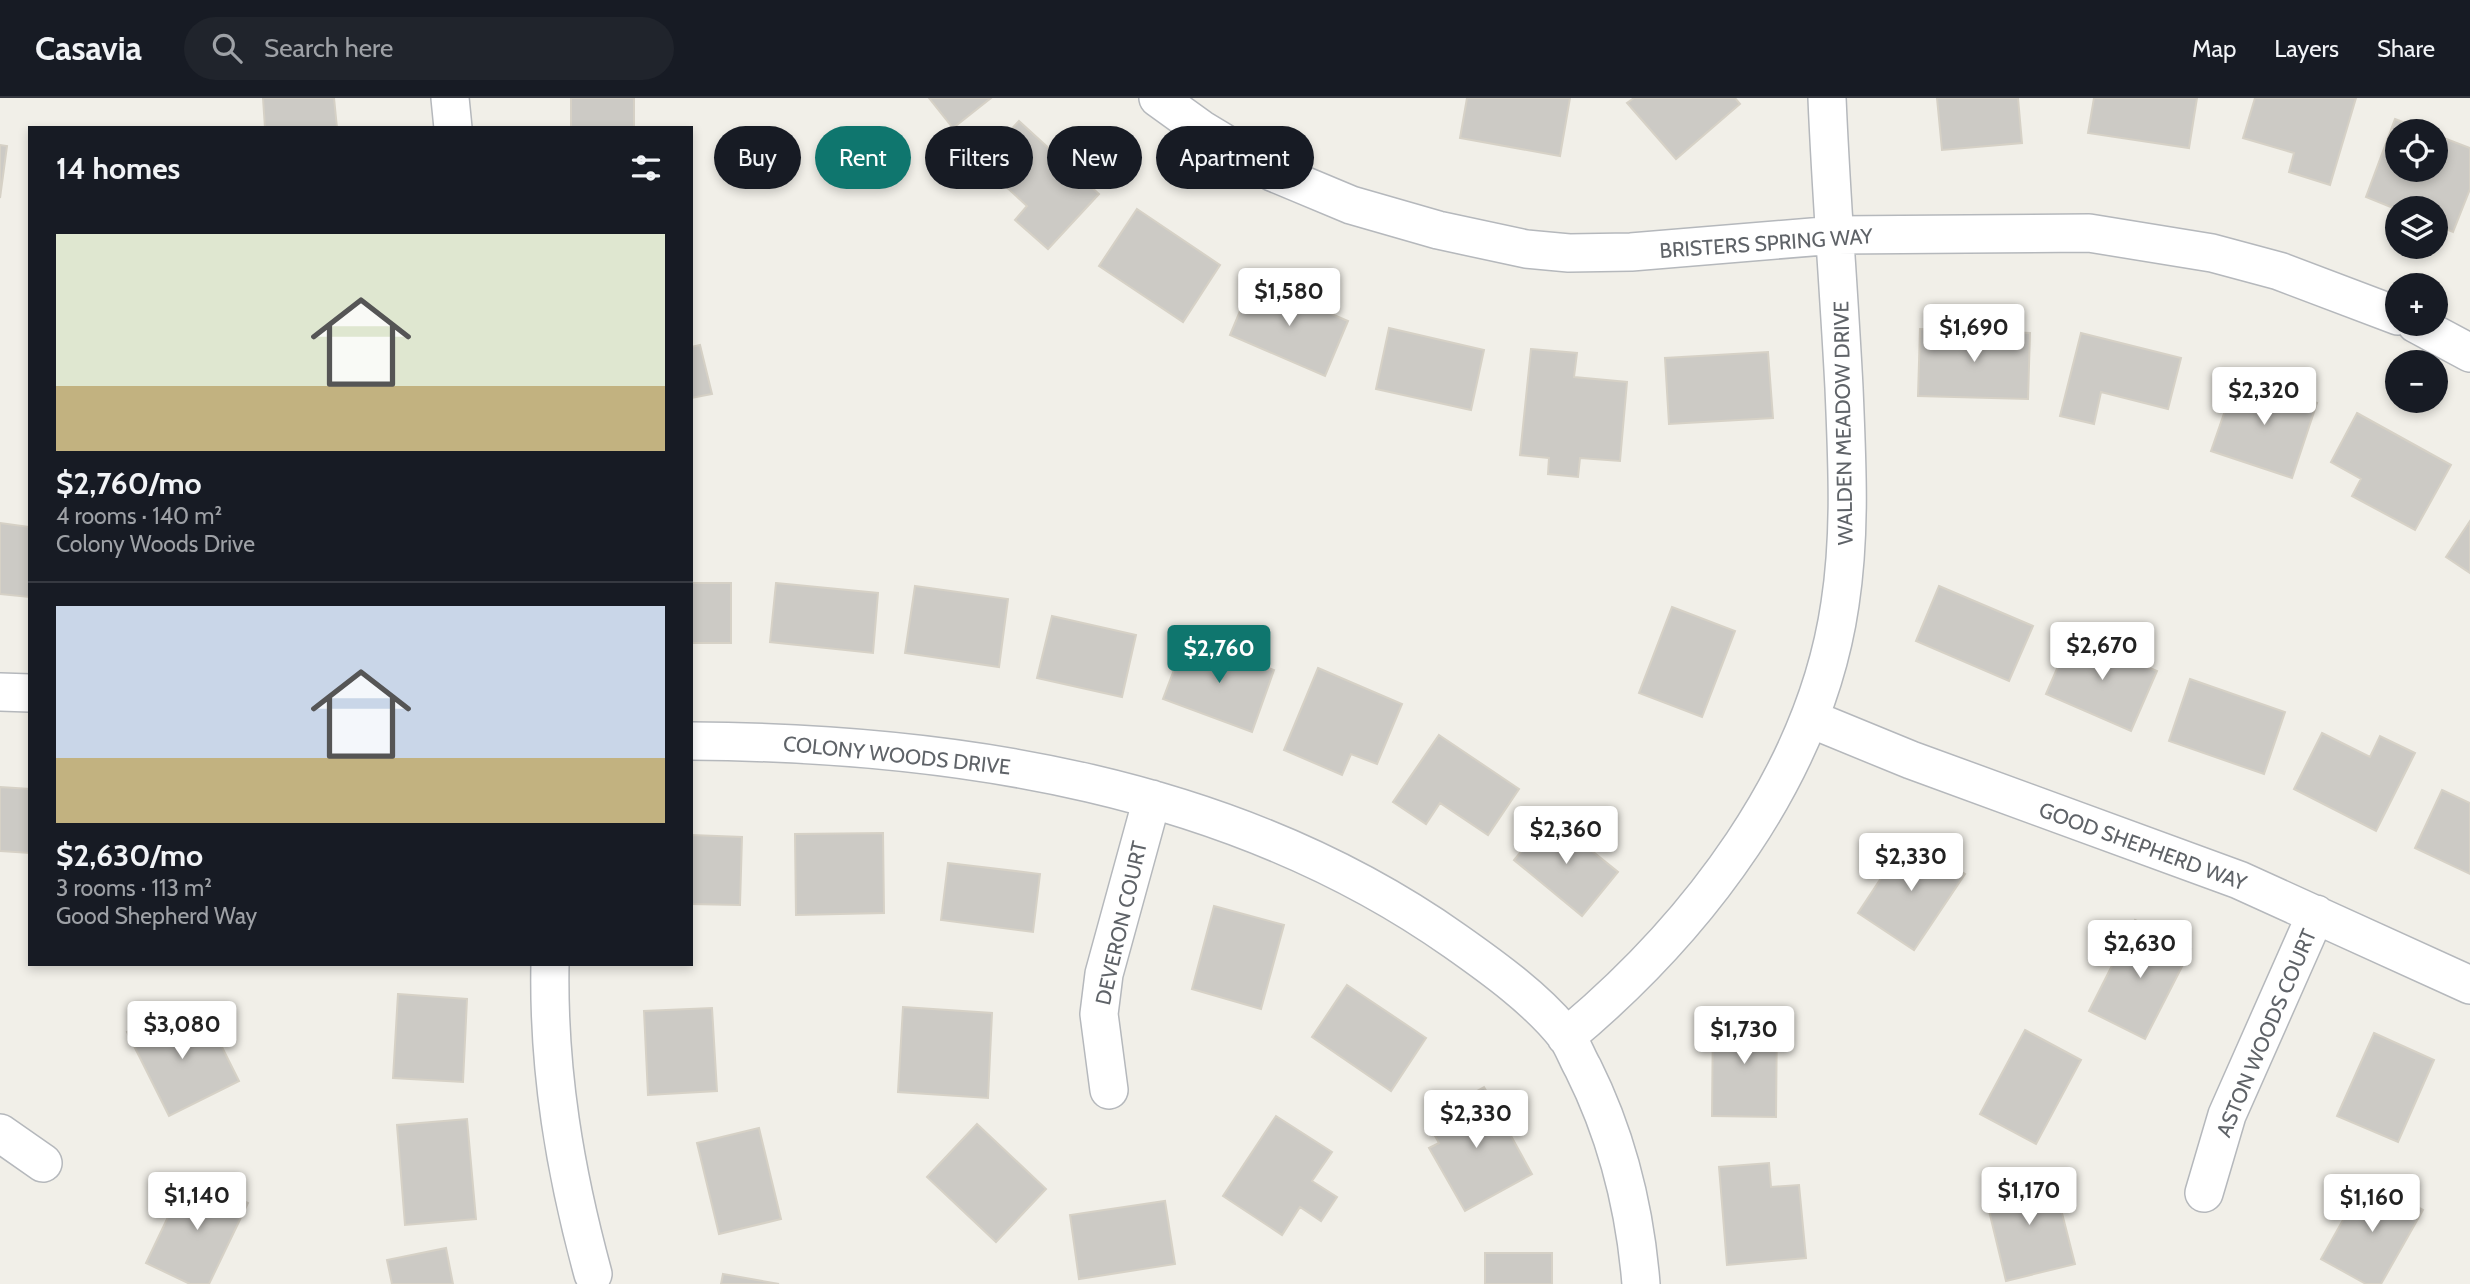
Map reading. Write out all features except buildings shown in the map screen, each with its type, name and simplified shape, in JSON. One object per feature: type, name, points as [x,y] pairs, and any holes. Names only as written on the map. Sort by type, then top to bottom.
[{"type":"street","points":[[450,98],[453,126]]},
{"type":"street","name":"BRISTERS SPRING WAY","points":[[1157,98],[1201,130],[1272,172],[1351,205],[1437,230],[1526,249],[1569,253],[1631,252],[1836,235],[2089,233],[2225,256],[2279,271],[2385,311]]},
{"type":"street","name":"WALDEN MEADOW DRIVE","points":[[1566,1037],[1628,984],[1708,889],[1748,833],[1811,719],[1824,680],[1840,606],[1847,549],[1849,497],[1827,98]]},
{"type":"street","points":[[2438,336],[2470,353]]},
{"type":"street","points":[[0,692],[28,693]]},
{"type":"street","name":"GOOD SHEPHERD WAY","points":[[1811,719],[1911,760],[2239,880],[2470,985]]},
{"type":"street","name":"COLONY WOODS DRIVE","points":[[693,741],[776,741],[931,754],[1044,772],[1152,799],[1253,831],[1362,882],[1475,955],[1518,989],[1566,1037],[1602,1106],[1619,1159],[1638,1246],[1641,1284]]},
{"type":"street","name":"DEVERON COURT","points":[[1109,1090],[1099,1014],[1104,974],[1152,799]]},
{"type":"street","name":"ASTON WOODS COURT","points":[[2204,1193],[2227,1115],[2316,914]]},
{"type":"street","points":[[550,966],[554,1089],[571,1192],[593,1274]]},
{"type":"street","points":[[0,1133],[43,1163]]}]
